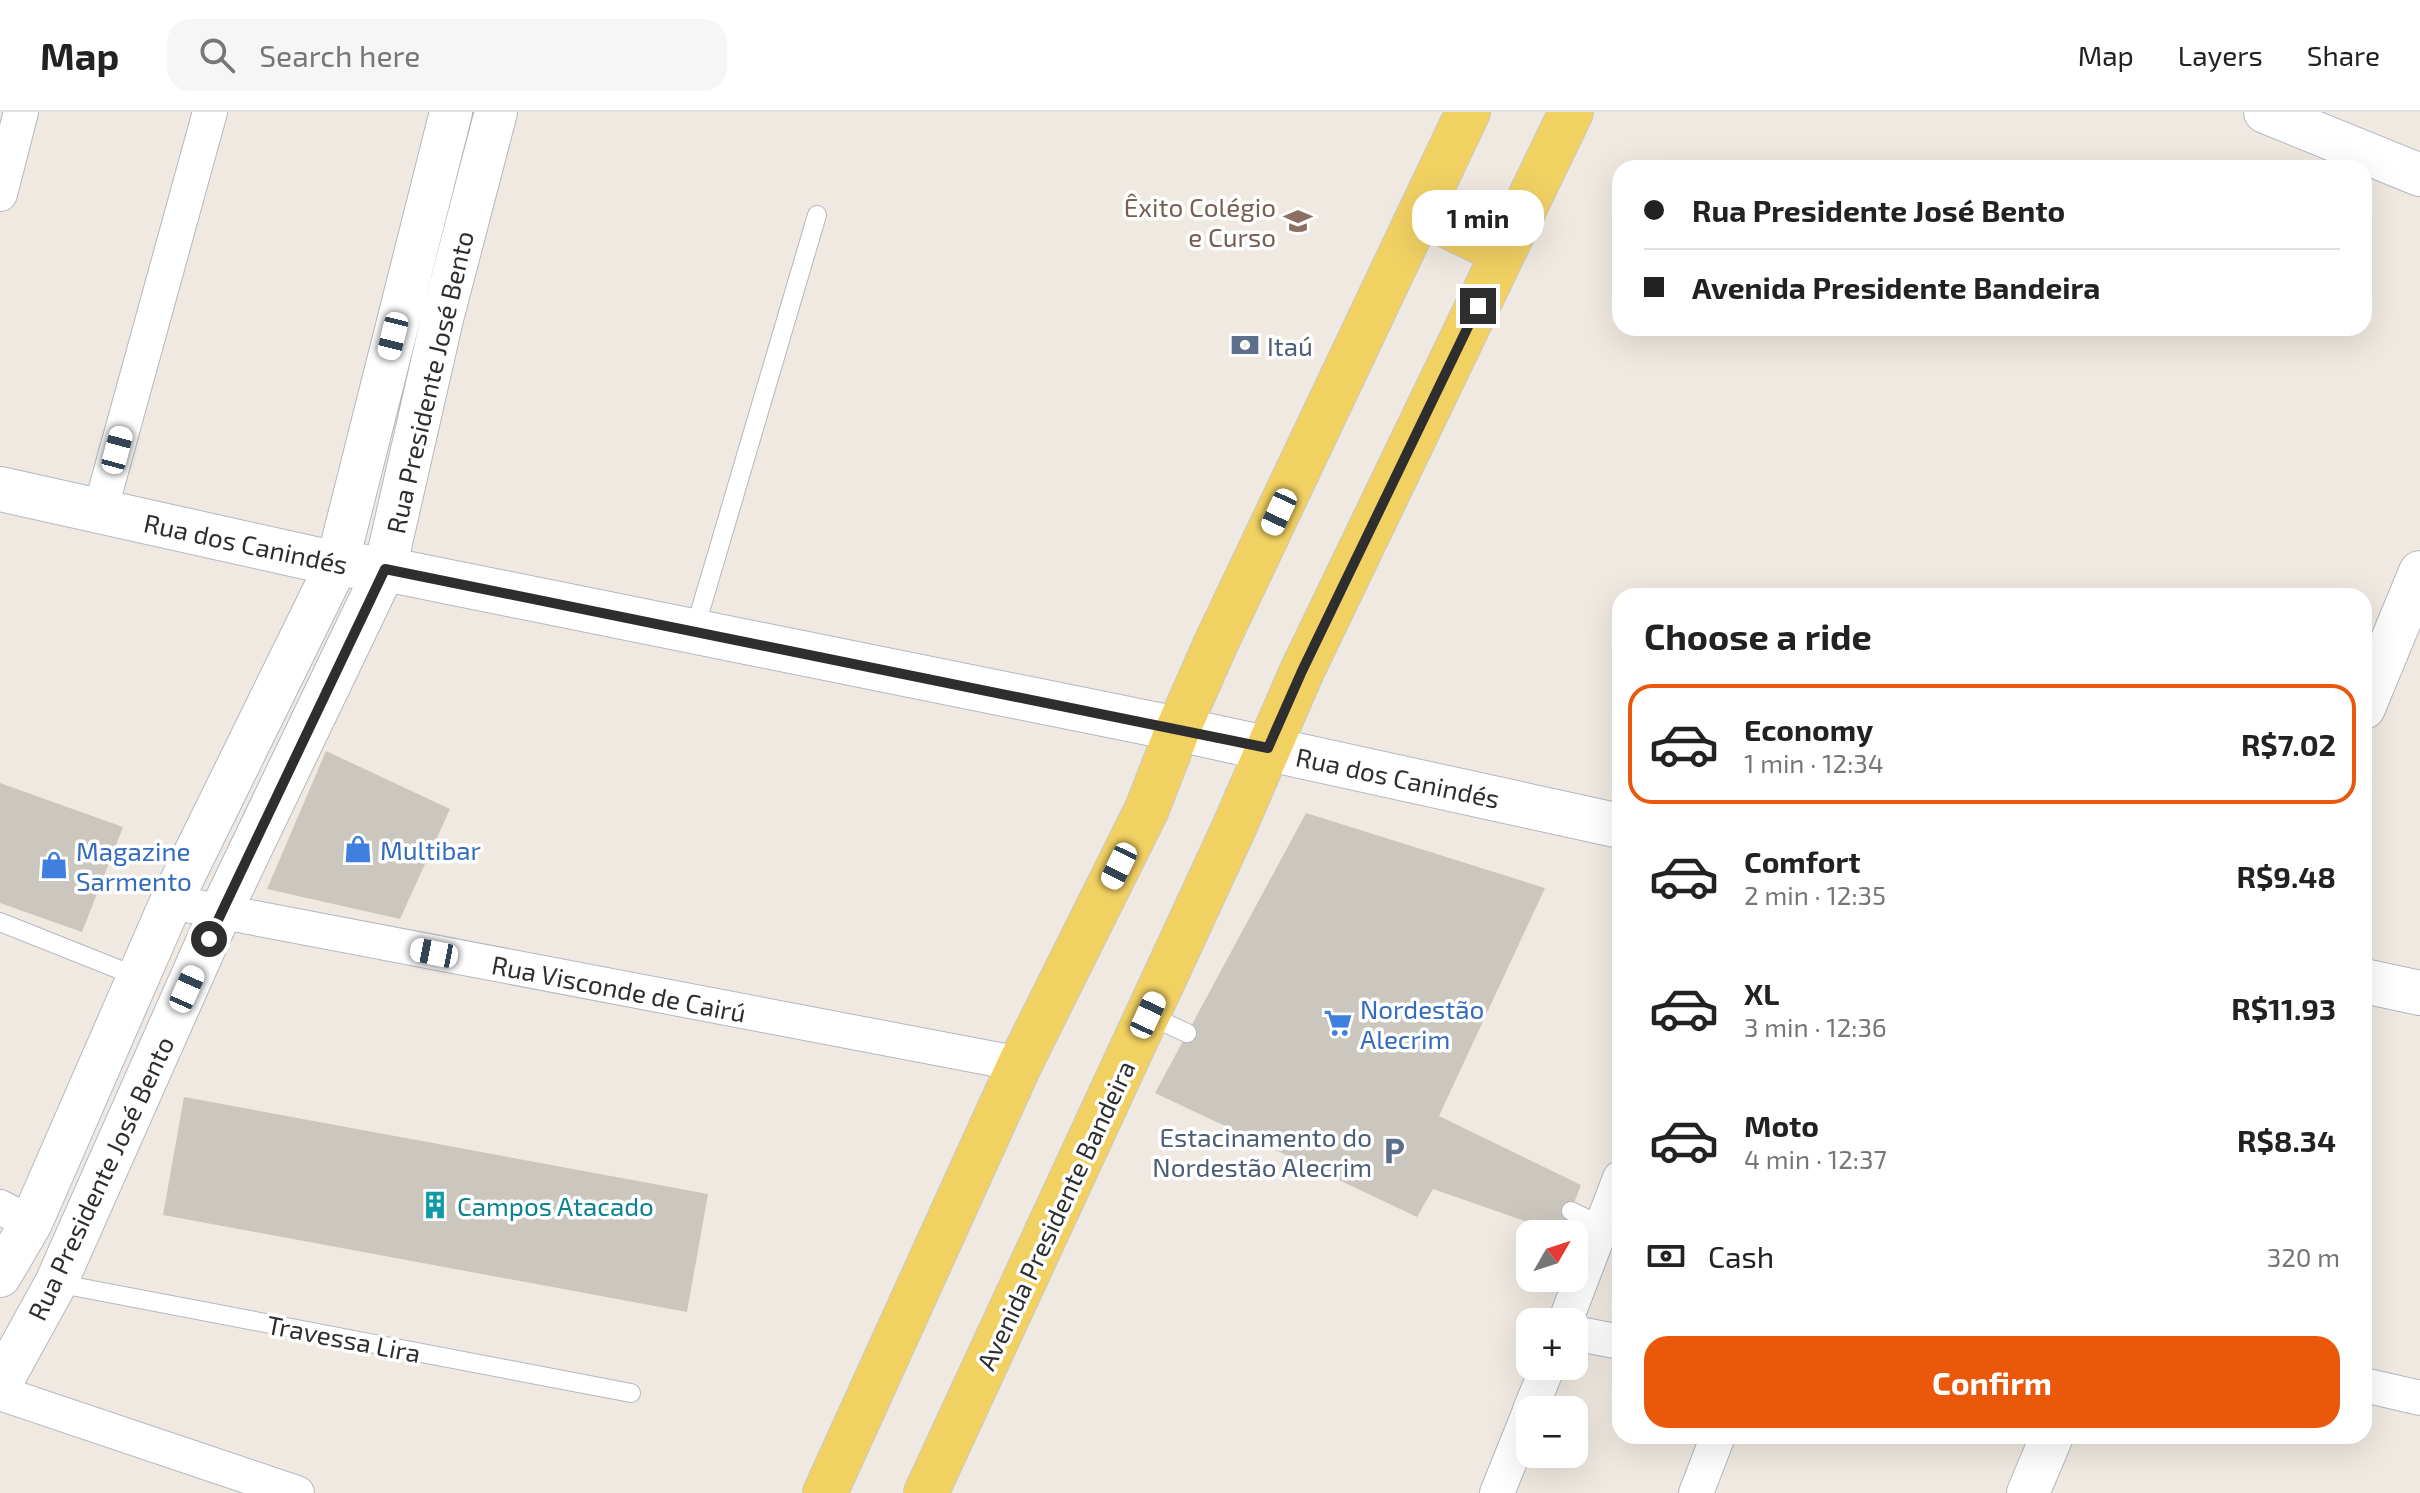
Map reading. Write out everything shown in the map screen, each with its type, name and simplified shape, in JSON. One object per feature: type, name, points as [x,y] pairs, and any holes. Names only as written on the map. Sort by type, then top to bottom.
[{"type":"main road","points":[[825,1493],[1020,1064],[1147,809],[1178,729],[1468,112]]},
{"type":"main road","name":"Avenida Presidente Bandeira","points":[[926,1493],[1148,1015],[1302,671],[1571,112]]},
{"type":"main road","points":[[1421,213],[1503,253]]},
{"type":"main road","name":"Rua dos Canindés","points":[[0,489],[337,564],[385,569],[1178,729],[1612,824]]},
{"type":"main road","points":[[2372,983],[2420,993]]},
{"type":"street","points":[[0,194],[21,112]]},
{"type":"street","points":[[100,511],[210,112]]},
{"type":"street","name":"Rua Presidente José Bento","points":[[0,1276],[16,1215],[71,1129],[171,902],[337,564],[451,112]]},
{"type":"street","name":"Rua Presidente José Bento","points":[[0,1385],[56,1283],[220,913],[385,569],[442,319],[496,112]]},
{"type":"street","points":[[2265,112],[2420,175]]},
{"type":"street","points":[[400,307],[442,319]]},
{"type":"street","points":[[2372,689],[2420,572]]},
{"type":"street","name":"Rua Visconde de Cairú","points":[[171,902],[1020,1064]]},
{"type":"street","points":[[138,977],[187,989]]},
{"type":"street","points":[[71,1129],[117,1146]]},
{"type":"street","points":[[1570,1308],[1612,1199]]},
{"type":"street","points":[[1588,1336],[1612,1340]]},
{"type":"street","points":[[2372,1387],[2420,1398]]},
{"type":"street","points":[[0,1393],[297,1493]]},
{"type":"street","points":[[1696,1493],[1715,1444]]},
{"type":"street","points":[[2028,1493],[2049,1444]]},
{"type":"street","points":[[1497,1493],[1516,1445]]},
{"type":"lane","points":[[694,632],[817,215]]},
{"type":"lane","points":[[0,922],[138,977]]},
{"type":"lane","points":[[1148,1015],[1187,1033]]},
{"type":"lane","points":[[1571,1211],[1602,1226]]},
{"type":"lane","name":"Travessa Lira","points":[[56,1283],[631,1393]]},
{"type":"building","name":"Multibar","points":[[326,751],[450,809],[400,919],[267,889]]},
{"type":"building","name":"Magazine Sarmento","points":[[0,783],[123,827],[82,932],[0,903]]},
{"type":"building","name":"Nordestão Alecrim","points":[[1306,813],[1545,888],[1439,1116],[1581,1185],[1567,1220],[1522,1220],[1433,1189],[1417,1217],[1155,1093]]},
{"type":"building","name":"Campos Atacado","points":[[184,1097],[708,1194],[687,1312],[163,1215]]},
{"type":"place","name":"Êxito Colégio e Curso","points":[[1298,221]]},
{"type":"place","name":"Itaú","points":[[1245,345]]},
{"type":"place","name":"Multibar","points":[[358,849]]},
{"type":"place","name":"Magazine Sarmento","points":[[54,865]]},
{"type":"place","name":"Nordestão Alecrim","points":[[1338,1023]]},
{"type":"place","name":"Estacinamento do Nordestão Alecrim","points":[[1394,1151]]},
{"type":"place","name":"Campos Atacado","points":[[435,1205]]},
{"type":"route","points":[[209,939],[385,569],[1268,748],[1478,306]]}]
